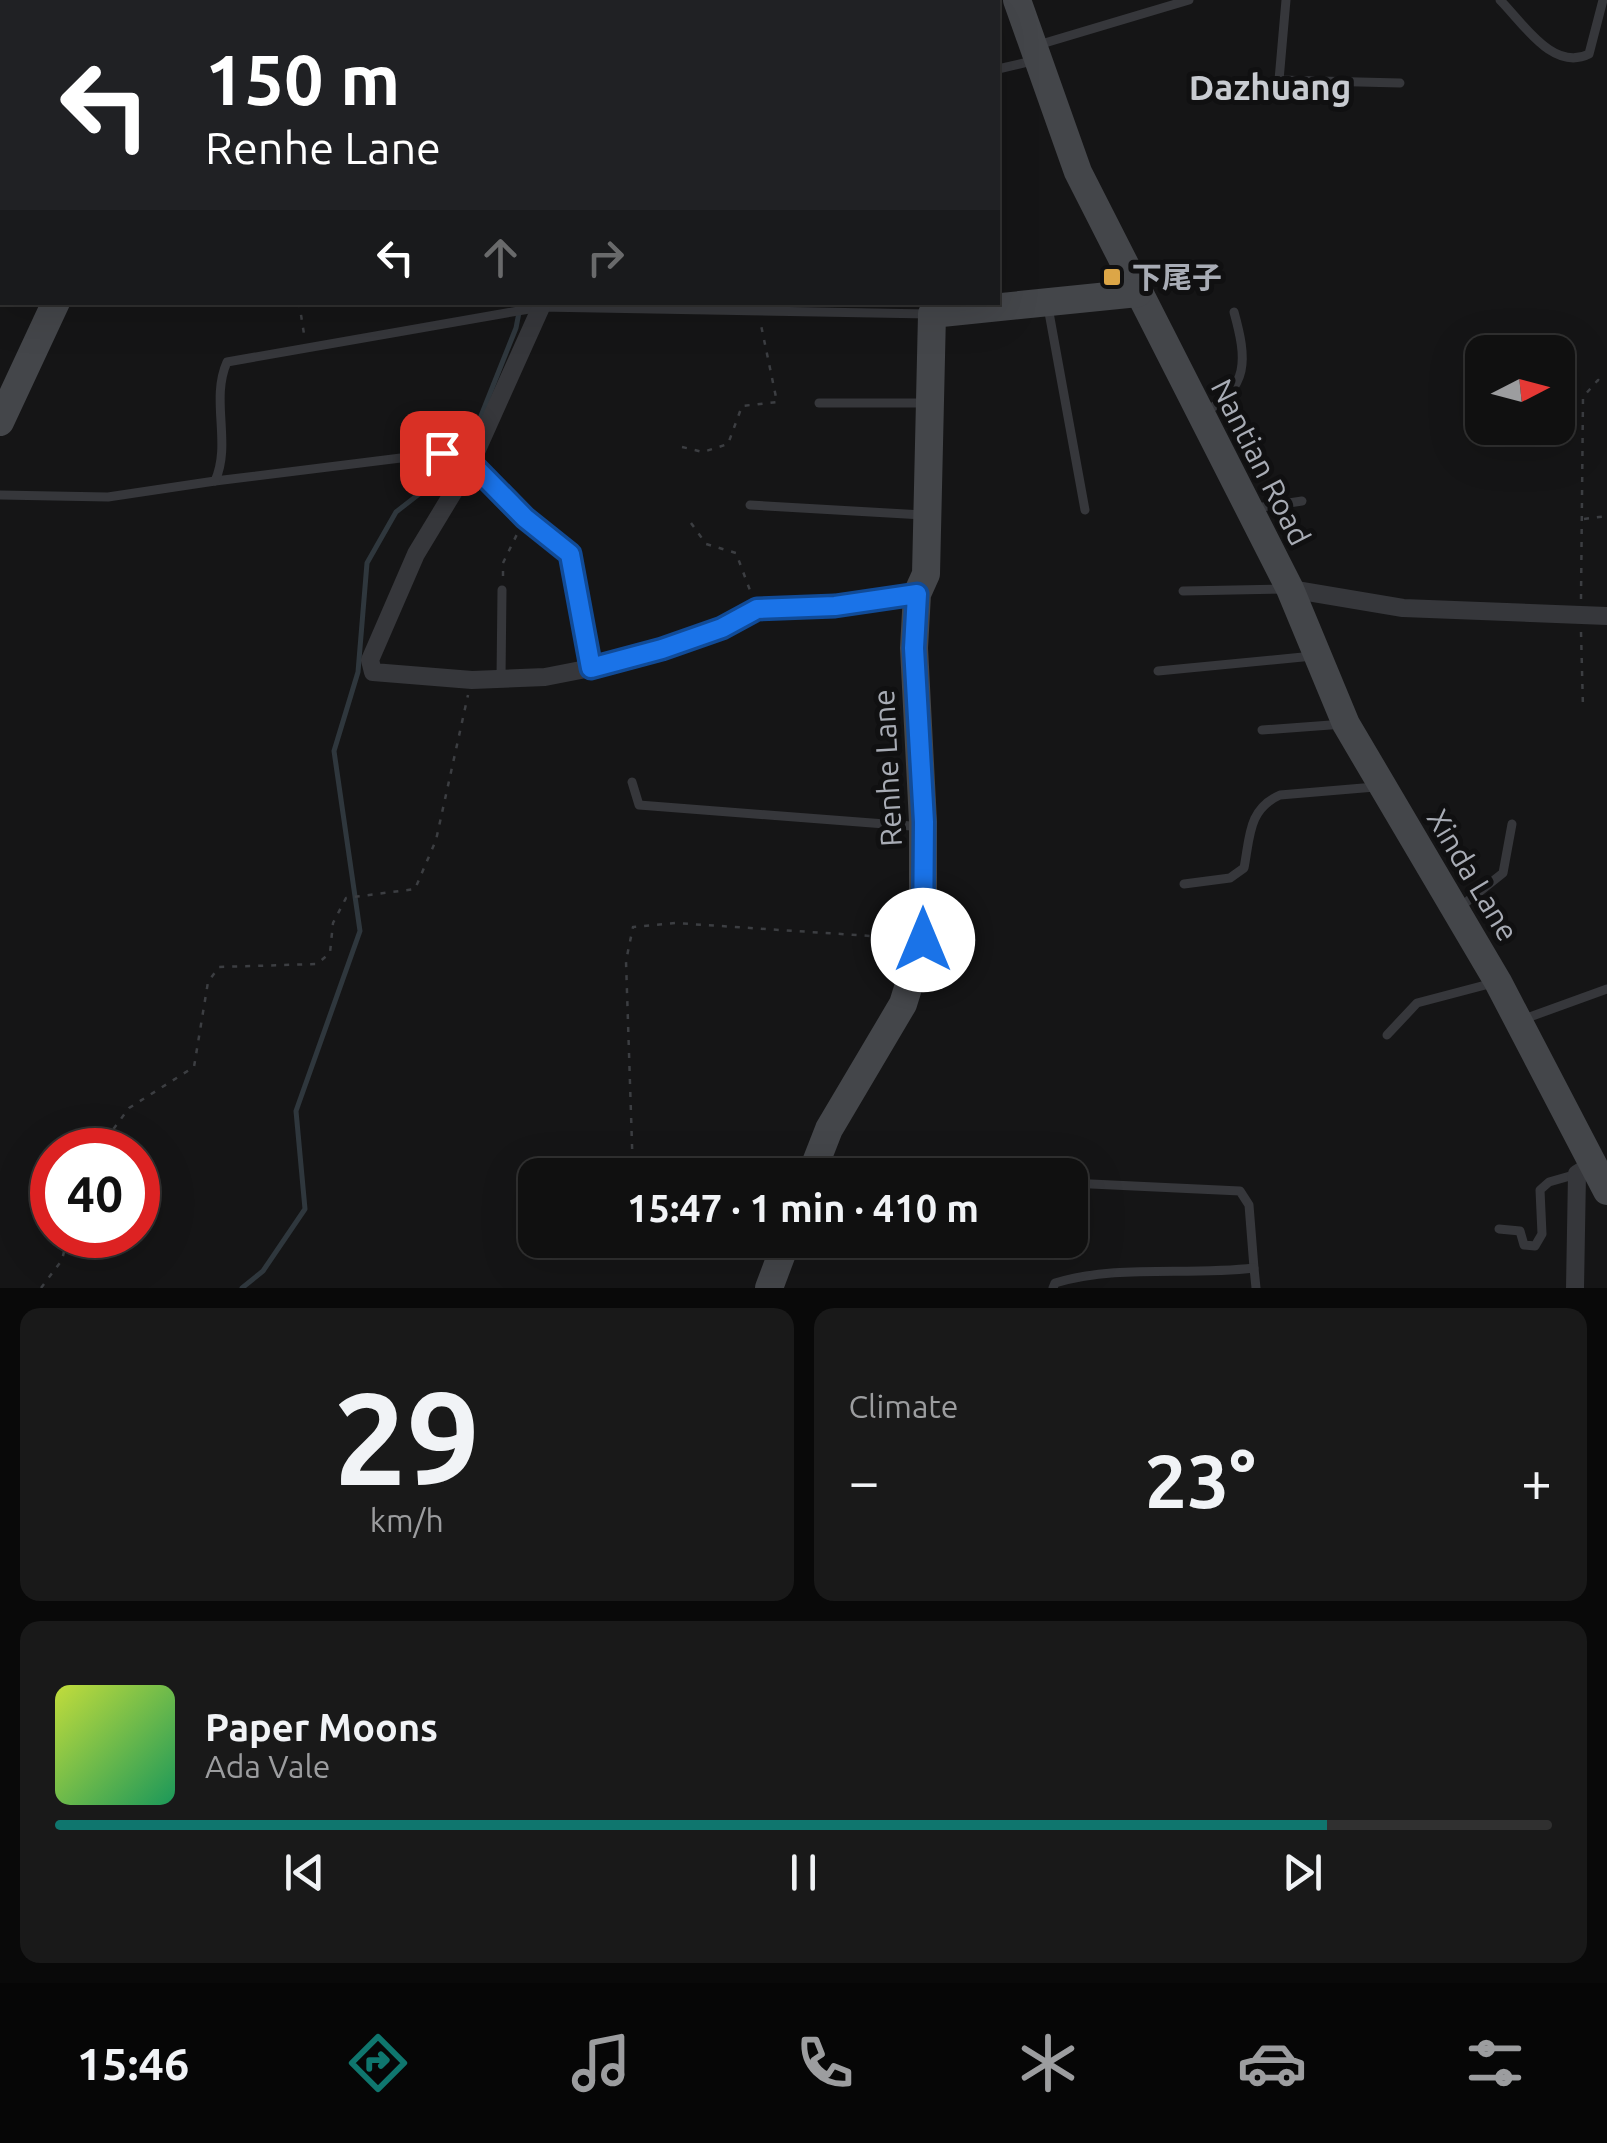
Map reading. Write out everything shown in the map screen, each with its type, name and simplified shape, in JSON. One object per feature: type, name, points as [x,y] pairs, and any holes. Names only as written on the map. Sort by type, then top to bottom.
[{"type":"street","name":"Nantian Road","points":[[1017,0],[1078,172],[1290,589],[1402,608],[1607,616]]},
{"type":"street","points":[[932,314],[1138,294]]},
{"type":"street","points":[[4,407],[55,305]]},
{"type":"street","points":[[533,309],[467,461],[416,554],[370,660],[373,672],[472,680],[591,668],[650,654],[722,628],[757,609],[835,606],[917,594]]},
{"type":"street","name":"Renhe Lane","points":[[923,940],[924,822],[914,648],[917,594],[926,574],[932,314]]},
{"type":"street","name":"Xinda Lane","points":[[1290,589],[1346,724],[1498,982],[1585,1169],[1607,1191]]},
{"type":"street","points":[[818,1158],[829,1129],[903,1004],[923,940]]},
{"type":"street","points":[[1575,1288],[1585,1169]]},
{"type":"street","points":[[770,1288],[781,1258]]},
{"type":"lane","points":[[1000,68],[1157,4],[1189,0]]},
{"type":"lane","points":[[1286,0],[1280,80],[1400,83]]},
{"type":"lane","points":[[1500,0],[1554,55],[1579,59],[1590,54],[1603,0]]},
{"type":"lane","points":[[1048,304],[1085,510]]},
{"type":"lane","points":[[215,482],[224,460],[220,379],[227,362],[533,309],[663,305],[932,314]]},
{"type":"lane","points":[[1201,414],[1230,398],[1239,380],[1243,345],[1234,312]]},
{"type":"lane","points":[[819,403],[928,403]]},
{"type":"lane","points":[[0,495],[108,497],[442,453],[467,461],[525,518],[570,554],[591,668]]},
{"type":"lane","points":[[1249,510],[1302,501]]},
{"type":"lane","points":[[750,505],[926,515]]},
{"type":"lane","points":[[1183,592],[1290,589]]},
{"type":"lane","points":[[500,679],[502,590]]},
{"type":"lane","points":[[1158,671],[1315,655]]},
{"type":"lane","points":[[1262,730],[1346,724]]},
{"type":"lane","points":[[632,782],[639,805],[910,826],[924,822]]},
{"type":"lane","points":[[1184,884],[1230,878],[1244,868],[1254,813],[1265,802],[1280,795],[1382,786]]},
{"type":"lane","points":[[1457,910],[1503,873],[1512,824]]},
{"type":"lane","points":[[1387,1035],[1417,1004],[1498,982]]},
{"type":"lane","points":[[1516,1021],[1607,989]]},
{"type":"lane","points":[[1499,1229],[1520,1231],[1524,1245],[1536,1246],[1542,1234],[1540,1190],[1548,1182],[1585,1169]]},
{"type":"lane","points":[[1088,1185],[1240,1191],[1248,1205],[1256,1288]]},
{"type":"lane","points":[[1052,1288],[1055,1283],[1098,1270],[1197,1274],[1254,1268]]},
{"type":"path","points":[[298,305],[306,350]]},
{"type":"path","points":[[682,447],[703,452],[728,444],[742,406],[777,402],[753,310]]},
{"type":"path","points":[[1582,708],[1583,397],[1598,380],[1607,382]]},
{"type":"path","points":[[1583,519],[1607,516]]},
{"type":"path","points":[[502,590],[503,563],[525,518]]},
{"type":"path","points":[[691,523],[706,544],[736,553],[757,609]]},
{"type":"path","points":[[114,1128],[129,1108],[194,1067],[208,982],[219,967],[316,964],[330,953],[334,923],[346,898],[415,889],[436,840],[472,680]]},
{"type":"path","points":[[632,1158],[626,961],[633,928],[675,923],[923,940]]},
{"type":"path","points":[[41,1288],[62,1258]]},
{"type":"waterway","points":[[242,1288],[263,1271],[305,1209],[296,1111],[360,931],[334,751],[358,672],[367,563],[396,512],[446,473],[469,446],[516,328],[520,305]]},
{"type":"place","name":"下尾子","points":[[1112,277]]},
{"type":"district","name":"Dazhuang","points":[[1270,87]]},
{"type":"route","points":[[442,453],[471,463],[525,518],[570,554],[591,668],[632,660],[722,628],[757,609],[835,606],[917,594],[914,648],[924,822],[923,940]]}]
